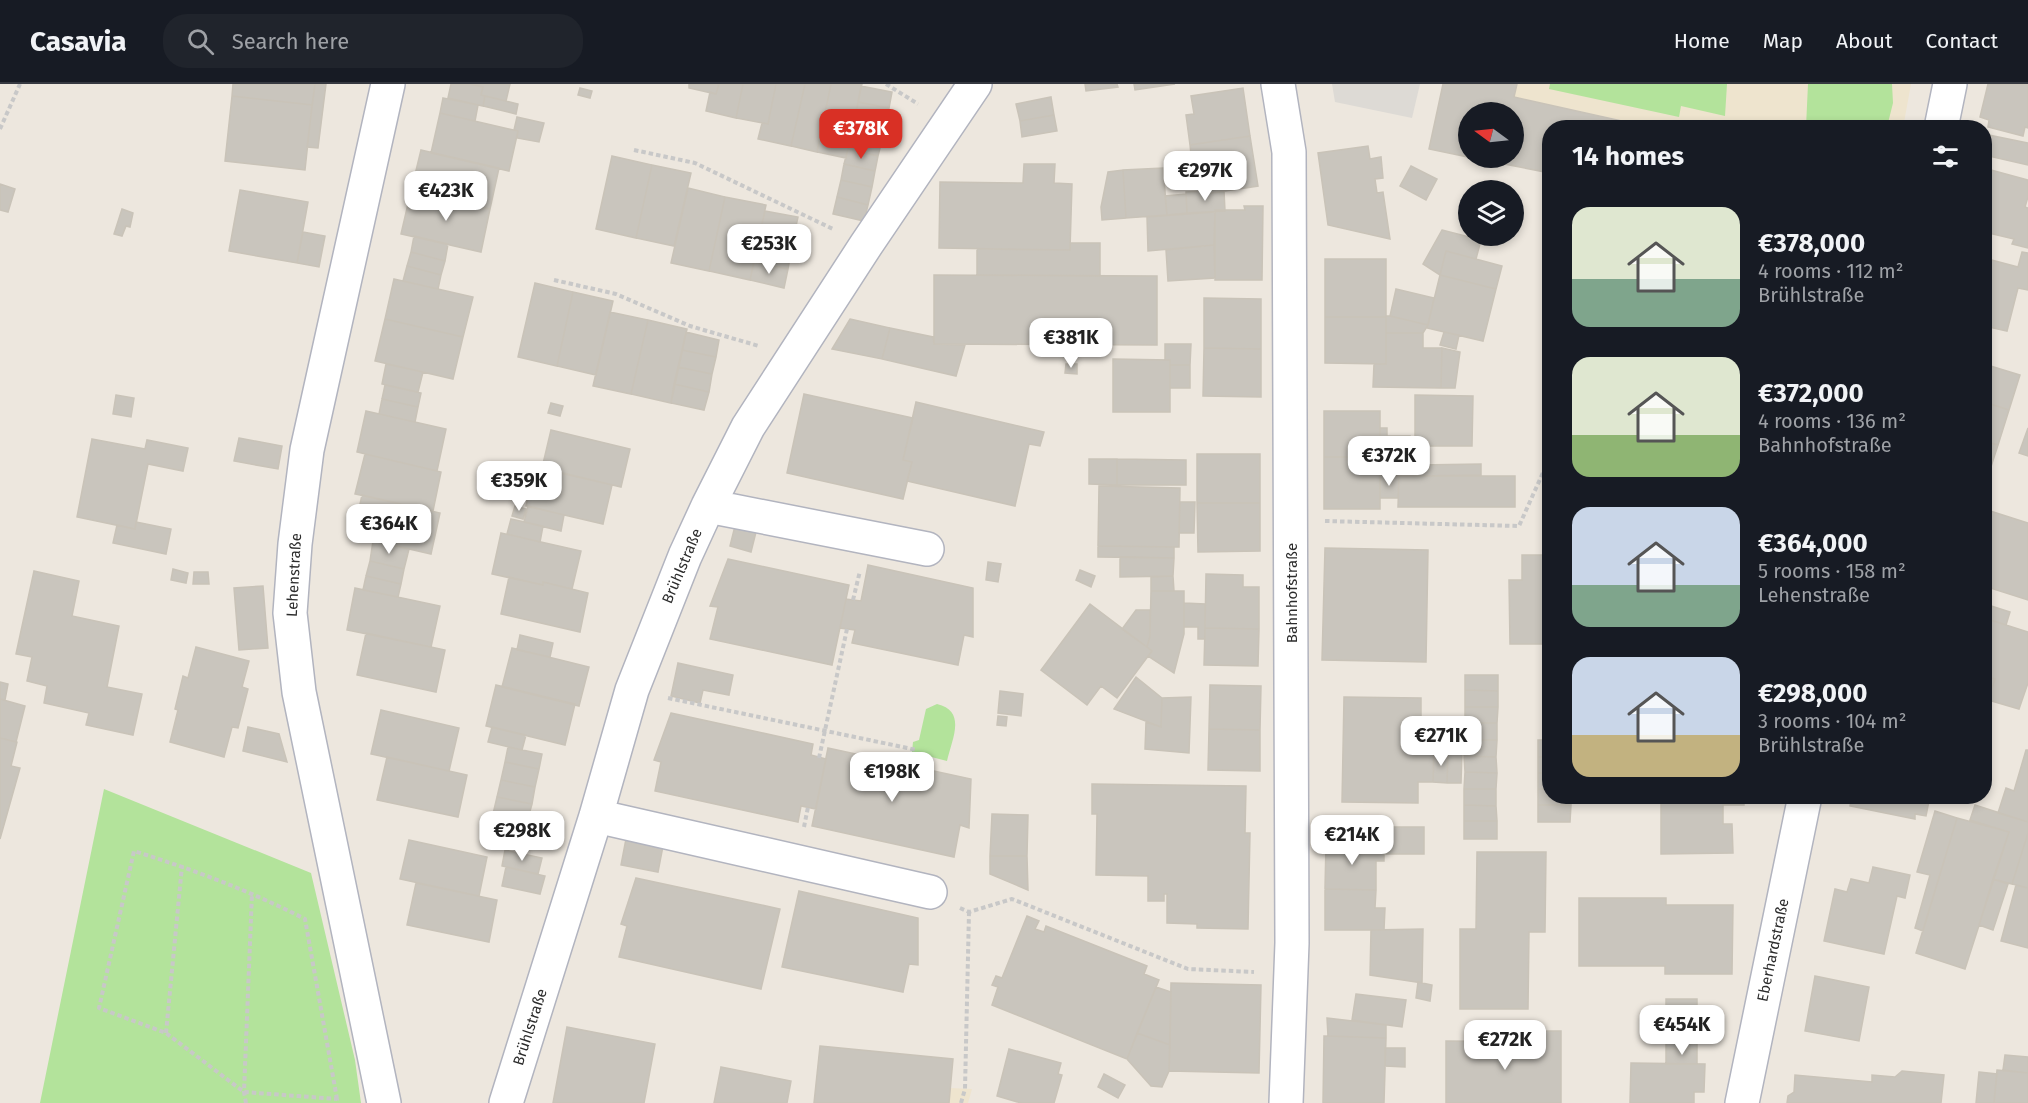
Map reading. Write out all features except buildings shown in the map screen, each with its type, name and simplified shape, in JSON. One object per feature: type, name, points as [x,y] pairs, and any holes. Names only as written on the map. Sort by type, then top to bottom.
[{"type":"street","name":"Lehenstraße","points":[[384,1103],[299,692],[290,613],[295,544],[307,450],[388,84]]},
{"type":"street","name":"Brühlstraße","points":[[506,1103],[596,816],[632,690],[708,506],[753,418],[866,244],[975,84]]},
{"type":"street","name":"Bahnhofstraße","points":[[1278,84],[1289,152],[1292,520],[1293,851],[1286,1103]]},
{"type":"street","points":[[1943,120],[1950,84]]},
{"type":"street","points":[[708,506],[927,549]]},
{"type":"street","name":"Eberhardstraße","points":[[1742,1103],[1803,804]]},
{"type":"street","points":[[596,816],[930,892]]},
{"type":"path","points":[[0,129],[20,84]]},
{"type":"path","points":[[634,150],[695,163],[798,212]]},
{"type":"path","points":[[554,280],[616,294],[690,326],[725,337]]},
{"type":"path","points":[[1292,520],[1519,526],[1542,475]]},
{"type":"path","points":[[819,758],[847,629]]},
{"type":"path","points":[[678,700],[917,750]]},
{"type":"path","points":[[134,851],[182,866],[252,892],[305,918],[337,1101],[244,1092],[166,1033],[99,1008],[134,851]]},
{"type":"path","points":[[166,1033],[182,866]]},
{"type":"path","points":[[246,1103],[244,1092],[252,892]]},
{"type":"path","points":[[961,1103],[965,1089],[969,912],[1012,899],[1188,969],[1291,974]]},
{"type":"shaded area","points":[[1332,84],[1420,84],[1412,118],[1335,102]]},
{"type":"shaded area","points":[[1517,84],[1911,84],[1904,120],[1621,120],[1514,97]]},
{"type":"shaded area","points":[[950,1088],[972,1089],[968,1103],[949,1103]]},
{"type":"green space","points":[[1550,84],[1727,84],[1725,116],[1681,106],[1679,117],[1549,89]]},
{"type":"green space","points":[[1808,84],[1892,84],[1893,103],[1889,120],[1806,120]]},
{"type":"green space","points":[[937,704],[952,713],[955,719],[954,735],[947,761],[912,752],[913,742],[919,740],[926,709]]},
{"type":"green space","points":[[104,789],[311,873],[355,1060],[361,1103],[40,1103]]}]
